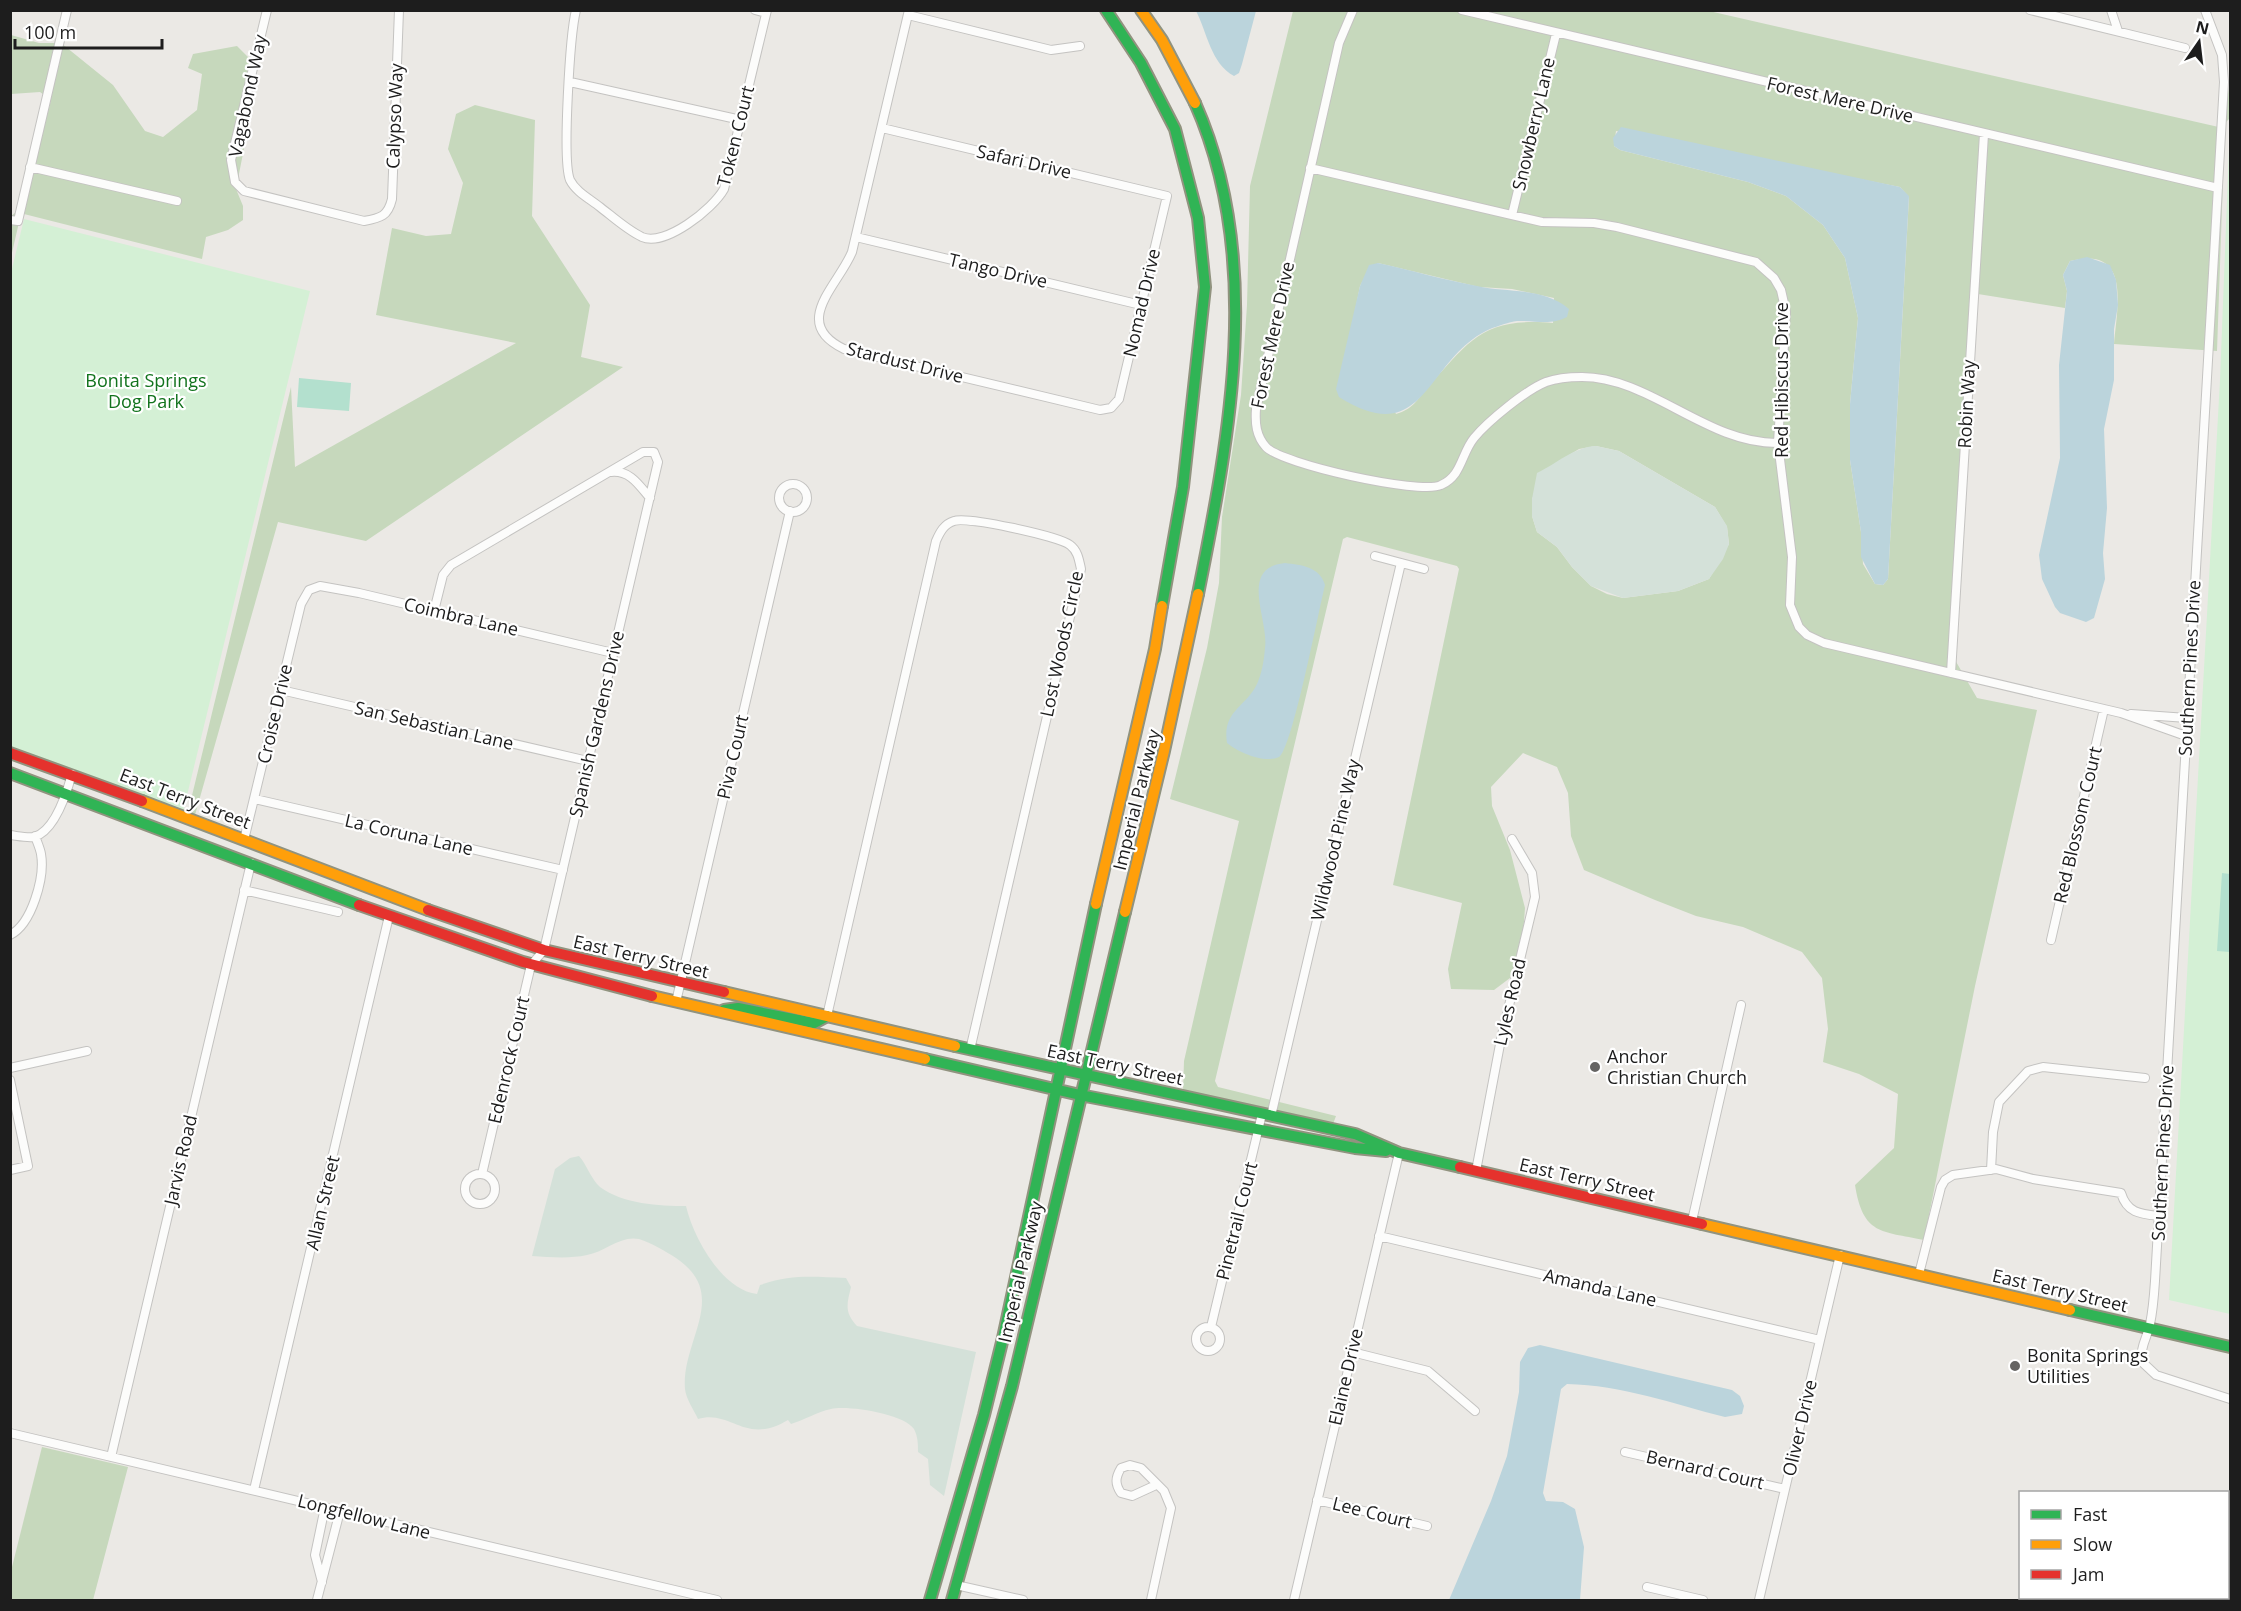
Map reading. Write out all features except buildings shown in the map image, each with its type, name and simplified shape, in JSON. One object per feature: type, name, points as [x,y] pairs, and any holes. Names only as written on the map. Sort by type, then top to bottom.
[{"type":"street","points":[[14,220],[30,168],[67,10]]},
{"type":"street","name":"Vagabond Way","points":[[267,10],[231,160],[235,182],[244,191],[286,203],[364,221],[382,218]]},
{"type":"street","name":"Calypso Way","points":[[382,218],[389,210],[392,200],[399,10]]},
{"type":"street","name":"Token Court","points":[[576,10],[571,42],[568,169],[571,180],[578,190],[619,221],[641,236],[651,239],[672,232],[718,200],[724,189],[767,12]]},
{"type":"street","points":[[755,10],[767,12]]},
{"type":"street","name":"Imperial Parkway","points":[[930,1600],[984,1416],[1155,649],[1183,487],[1205,287],[1198,218],[1175,129],[1142,63],[1106,10]]},
{"type":"street","name":"Imperial Parkway","points":[[952,1600],[1012,1384],[1084,1076],[1180,691],[1216,497],[1228,399],[1235,285],[1228,210],[1206,127],[1167,45],[1141,10]]},
{"type":"street","name":"Forest Mere Drive","points":[[1353,10],[1339,43],[1256,409],[1255,423],[1266,447],[1277,456],[1403,487],[1429,489],[1451,479],[1459,470],[1474,439],[1527,393],[1547,382],[1581,377],[1602,379],[1628,388],[1737,439],[1759,444],[1778,443]]},
{"type":"street","name":"Forest Mere Drive","points":[[1462,10],[2217,188]]},
{"type":"street","points":[[2030,10],[2185,48]]},
{"type":"street","points":[[2111,10],[2118,31]]},
{"type":"street","name":"Southern Pines Drive","points":[[2205,10],[2218,43],[2224,69],[2159,1216],[2150,1329],[2143,1339],[2141,1361],[2156,1375],[2230,1399]]},
{"type":"street","points":[[909,13],[1051,50],[1080,46]]},
{"type":"street","name":"Stardust Drive","points":[[909,13],[856,237],[848,262],[822,300],[819,312],[820,324],[825,335],[834,344],[844,349],[1100,410],[1111,408]]},
{"type":"street","name":"Snowberry Lane","points":[[1512,215],[1556,34]]},
{"type":"street","points":[[570,82],[741,120]]},
{"type":"street","name":"Safari Drive","points":[[882,128],[1167,196]]},
{"type":"street","name":"Robin Way","points":[[1951,673],[1984,134]]},
{"type":"street","points":[[30,168],[177,201]]},
{"type":"street","name":"Red Hibiscus Drive","points":[[1311,168],[1548,223],[1594,223],[1617,226],[1745,258],[1766,269],[1781,290],[1786,312],[1778,443],[1792,563],[1790,605],[1799,627],[1816,640],[2121,713],[2186,736]]},
{"type":"street","name":"Nomad Drive","points":[[1111,408],[1119,399],[1167,196]]},
{"type":"street","name":"Tango Drive","points":[[856,237],[1141,305]]},
{"type":"street","name":"Spanish Gardens Drive","points":[[434,610],[443,575],[451,565],[643,452],[654,452],[658,462],[544,950]]},
{"type":"street","points":[[610,472],[622,472],[634,478],[650,498]]},
{"type":"street","name":"Piva Court","points":[[676,1002],[790,511]]},
{"type":"street","name":"Lost Woods Circle","points":[[827,1016],[936,541],[942,529],[952,521],[964,518],[1025,531],[1071,545],[1079,556],[1081,569],[970,1050]]},
{"type":"street","points":[[1375,556],[1424,569]]},
{"type":"street","name":"Wildwood Pine Way","points":[[1266,1115],[1401,563]]},
{"type":"street","name":"Coimbra Lane","points":[[309,590],[320,586],[434,610],[613,653]]},
{"type":"street","name":"Croise Drive","points":[[244,840],[301,604],[309,590]]},
{"type":"street","name":"San Sebastian Lane","points":[[281,690],[588,761]]},
{"type":"street","name":"Red Blossom Court","points":[[2051,940],[2104,709]]},
{"type":"street","name":"Red Hibiscus Drive","points":[[2121,713],[2187,718]]},
{"type":"street","name":"East Terry Street","points":[[10,753],[72,774],[463,923],[544,950],[1060,1071],[1355,1134],[1399,1153],[2230,1347]]},
{"type":"street","points":[[10,773],[389,916],[531,965],[676,1002],[1080,1095],[1355,1148],[1399,1153]]},
{"type":"street","points":[[10,835],[35,837],[45,831],[66,794],[72,774]]},
{"type":"street","name":"La Coruna Lane","points":[[255,799],[563,870]]},
{"type":"street","points":[[10,935],[23,926],[34,902],[42,862],[35,837]]},
{"type":"street","name":"Lyles Road","points":[[1476,1171],[1502,1039],[1535,897],[1532,873],[1512,839]]},
{"type":"street","name":"Jarvis Road","points":[[111,1457],[250,863]]},
{"type":"street","points":[[244,890],[338,912]]},
{"type":"street","name":"Allan Street","points":[[254,1490],[389,916]]},
{"type":"street","name":"Edenrock Court","points":[[482,1174],[531,965],[544,950]]},
{"type":"street","points":[[1692,1221],[1741,1005]]},
{"type":"street","points":[[715,1011],[738,1008],[814,1023],[820,1022],[827,1016]]},
{"type":"street","points":[[10,1068],[87,1051]]},
{"type":"street","points":[[1991,1170],[1993,1132],[1999,1102],[2028,1071],[2043,1067],[2145,1078]]},
{"type":"street","points":[[10,1080],[27,1166],[10,1170]]},
{"type":"street","name":"Pinetrail Court","points":[[1211,1327],[1259,1128],[1266,1115]]},
{"type":"street","name":"Elaine Drive","points":[[1294,1600],[1399,1153]]},
{"type":"street","points":[[1919,1274],[1941,1187],[1945,1180],[1967,1172],[1991,1170],[2121,1193],[2124,1201],[2133,1211],[2159,1216]]},
{"type":"street","name":"Edenrock Court","points":[[482,1174],[493,1182],[495,1192],[490,1201],[479,1205],[468,1199],[465,1189],[469,1179],[482,1174]]},
{"type":"street","name":"Amanda Lane","points":[[1379,1236],[1820,1340]]},
{"type":"street","name":"Oliver Drive","points":[[1759,1600],[1840,1255]]},
{"type":"street","points":[[1352,1352],[1428,1371],[1475,1411]]},
{"type":"street","name":"Longfellow Lane","points":[[10,1433],[717,1600]]},
{"type":"street","name":"Bernard Court","points":[[1625,1452],[1785,1489]]},
{"type":"street","points":[[1150,1600],[1171,1508],[1164,1491],[1141,1468],[1130,1465],[1121,1468],[1116,1476],[1116,1486],[1121,1493],[1132,1496],[1156,1485]]},
{"type":"street","name":"Lee Court","points":[[1317,1500],[1427,1526]]},
{"type":"street","points":[[322,1583],[315,1555],[325,1507]]},
{"type":"street","points":[[317,1600],[340,1511]]},
{"type":"street","points":[[956,1584],[1023,1600]]},
{"type":"street","name":"Imperial Parkway","points":[[934,1586],[935,1600]]},
{"type":"street","points":[[1647,1587],[1704,1600]]},
{"type":"green space","points":[[1293,11],[1709,11],[2223,128],[2230,80],[2230,118],[2225,123],[2217,351],[2114,344],[2118,297],[2116,283],[2112,270],[2103,262],[2090,258],[2070,261],[2063,275],[2067,291],[2065,308],[1978,294],[1951,653],[1977,698],[2037,710],[1975,986],[1924,1240],[1885,1232],[1869,1222],[1863,1213],[1855,1185],[1894,1148],[1898,1094],[1859,1074],[1823,1062],[1828,1029],[1822,978],[1802,952],[1743,927],[1696,916],[1584,870],[1571,836],[1568,793],[1557,767],[1523,753],[1491,787],[1492,806],[1510,850],[1525,908],[1522,949],[1510,978],[1494,990],[1451,989],[1448,969],[1462,903],[1393,885],[1459,569],[1457,566],[1347,537],[1343,539],[1215,1081],[1218,1087],[1336,1116],[1333,1124],[1183,1092],[1184,1061],[1239,821],[1170,799],[1207,648],[1219,583],[1222,517],[1241,395],[1247,305],[1250,186]],"holes":[[[1616,131],[1900,187],[1909,197],[1888,579],[1883,585],[1875,584],[1863,564],[1861,532],[1850,460],[1850,404],[1858,318],[1845,258],[1823,225],[1786,196],[1748,182],[1620,150],[1614,146]],[[1378,263],[1479,287],[1512,289],[1554,298],[1553,323],[1510,324],[1480,335],[1455,357],[1414,404],[1407,410],[1396,414],[1352,326],[1360,286],[1368,271]],[[1596,446],[1619,451],[1715,507],[1727,527],[1729,544],[1709,579],[1678,591],[1623,598],[1607,594],[1591,586],[1572,567],[1557,547],[1537,532],[1532,516],[1532,499],[1545,470],[1579,449]]]},
{"type":"green space","points":[[11,35],[39,43],[61,43],[113,85],[145,131],[163,137],[197,110],[202,74],[188,68],[193,54],[237,46],[251,60],[249,123],[236,189],[243,206],[243,220],[228,230],[206,237],[202,259],[24,214],[20,218],[11,257],[11,216],[20,209],[27,195],[51,100],[40,92],[11,94]]},
{"type":"green space","points":[[475,105],[535,120],[532,216],[590,305],[581,357],[623,367],[366,541],[278,522],[195,815],[188,812],[291,387],[295,467],[516,343],[376,315],[392,228],[426,236],[451,234],[463,183],[448,149],[456,114]]},
{"type":"green space","points":[[2230,123],[2230,1314],[2169,1300],[2220,380]]},
{"type":"green space","name":"Bonita Springs Dog Park","points":[[24,219],[310,291],[182,816],[11,753],[10,277]]},
{"type":"green space","points":[[299,378],[351,383],[349,411],[297,407]]},
{"type":"green space","points":[[2222,873],[2230,874],[2230,952],[2217,951]]},
{"type":"green space","points":[[42,1447],[128,1467],[93,1600],[11,1600],[11,1571]]},
{"type":"shaded area","points":[[1596,446],[1619,451],[1715,507],[1727,526],[1729,544],[1723,559],[1709,579],[1678,591],[1623,598],[1591,586],[1572,567],[1557,547],[1537,532],[1532,516],[1532,499],[1537,473],[1580,449]]},
{"type":"shaded area","points":[[579,1156],[597,1184],[609,1193],[642,1203],[686,1206],[695,1232],[711,1260],[732,1283],[744,1290],[757,1294],[760,1285],[792,1278],[846,1278],[851,1287],[848,1312],[857,1326],[976,1352],[944,1496],[930,1485],[928,1459],[918,1452],[914,1429],[888,1415],[839,1408],[821,1412],[791,1424],[788,1420],[773,1427],[760,1429],[710,1417],[698,1419],[688,1401],[685,1389],[686,1371],[702,1303],[700,1287],[692,1272],[672,1255],[654,1245],[632,1238],[580,1256],[532,1256],[555,1169],[570,1158]]},
{"type":"water","points":[[1196,11],[1256,11],[1239,73],[1234,76],[1220,64],[1210,47]]},
{"type":"water","points":[[1621,127],[1900,187],[1909,196],[1888,579],[1883,585],[1875,584],[1861,557],[1861,532],[1850,460],[1850,404],[1858,318],[1845,258],[1823,225],[1786,196],[1748,182],[1620,150],[1614,146],[1613,138]]},
{"type":"water","points":[[2087,257],[2110,265],[2116,280],[2118,305],[2114,329],[2114,380],[2104,429],[2107,508],[2103,553],[2105,579],[2094,618],[2086,622],[2060,613],[2055,607],[2042,579],[2039,555],[2060,458],[2059,365],[2067,291],[2063,275],[2070,261]]},
{"type":"water","points":[[1378,263],[1465,284],[1548,297],[1569,309],[1567,317],[1548,322],[1517,321],[1490,329],[1468,343],[1423,394],[1408,407],[1391,414],[1368,411],[1339,397],[1336,389],[1360,286],[1369,265]]},
{"type":"water","points":[[1285,563],[1304,566],[1315,571],[1323,579],[1325,585],[1291,731],[1279,757],[1266,759],[1244,753],[1227,743],[1226,732],[1231,717],[1252,692],[1260,675],[1265,636],[1259,584],[1263,574],[1271,567]]},
{"type":"water","points":[[1540,1345],[1732,1390],[1740,1396],[1744,1406],[1742,1414],[1725,1417],[1627,1391],[1567,1384],[1561,1389],[1543,1493],[1546,1501],[1563,1502],[1575,1509],[1584,1547],[1580,1600],[1449,1600],[1491,1501],[1507,1456],[1519,1392],[1520,1362],[1528,1348]]},
{"type":"traffic: fast","points":[[1106,10],[1141,63],[1175,129],[1198,218],[1205,287],[1183,487],[1162,606]]},
{"type":"traffic: fast","points":[[1195,103],[1216,162],[1229,223],[1235,285],[1234,347],[1229,410],[1221,472],[1198,594]]},
{"type":"traffic: fast","points":[[10,773],[359,905]]},
{"type":"traffic: fast","points":[[930,1600],[984,1415],[1003,1338],[1096,904]]},
{"type":"traffic: fast","points":[[952,1600],[1012,1386],[1125,912]]},
{"type":"traffic: fast","points":[[724,1010],[738,1008],[814,1023],[827,1016]]},
{"type":"traffic: fast","points":[[955,1046],[1355,1134],[1399,1153],[1460,1167]]},
{"type":"traffic: fast","points":[[925,1059],[1080,1095],[1355,1148],[1386,1151]]},
{"type":"traffic: fast","points":[[2070,1310],[2230,1347]]},
{"type":"traffic: slow","points":[[1141,10],[1162,40],[1195,103]]},
{"type":"traffic: slow","points":[[1125,912],[1164,751],[1198,594]]},
{"type":"traffic: slow","points":[[1096,904],[1155,649],[1162,606]]},
{"type":"traffic: slow","points":[[142,801],[428,910]]},
{"type":"traffic: slow","points":[[724,992],[955,1046]]},
{"type":"traffic: slow","points":[[652,996],[925,1059]]},
{"type":"traffic: slow","points":[[1702,1224],[2070,1310]]},
{"type":"traffic: jam","points":[[10,753],[142,801]]},
{"type":"traffic: jam","points":[[359,905],[523,962],[652,996]]},
{"type":"traffic: jam","points":[[428,910],[544,950],[724,992]]},
{"type":"traffic: jam","points":[[1460,1167],[1702,1224]]},
{"type":"place","name":"Anchor Christian Church","points":[[1595,1067]]},
{"type":"place","name":"Bonita Springs Utilities","points":[[2015,1366]]}]
